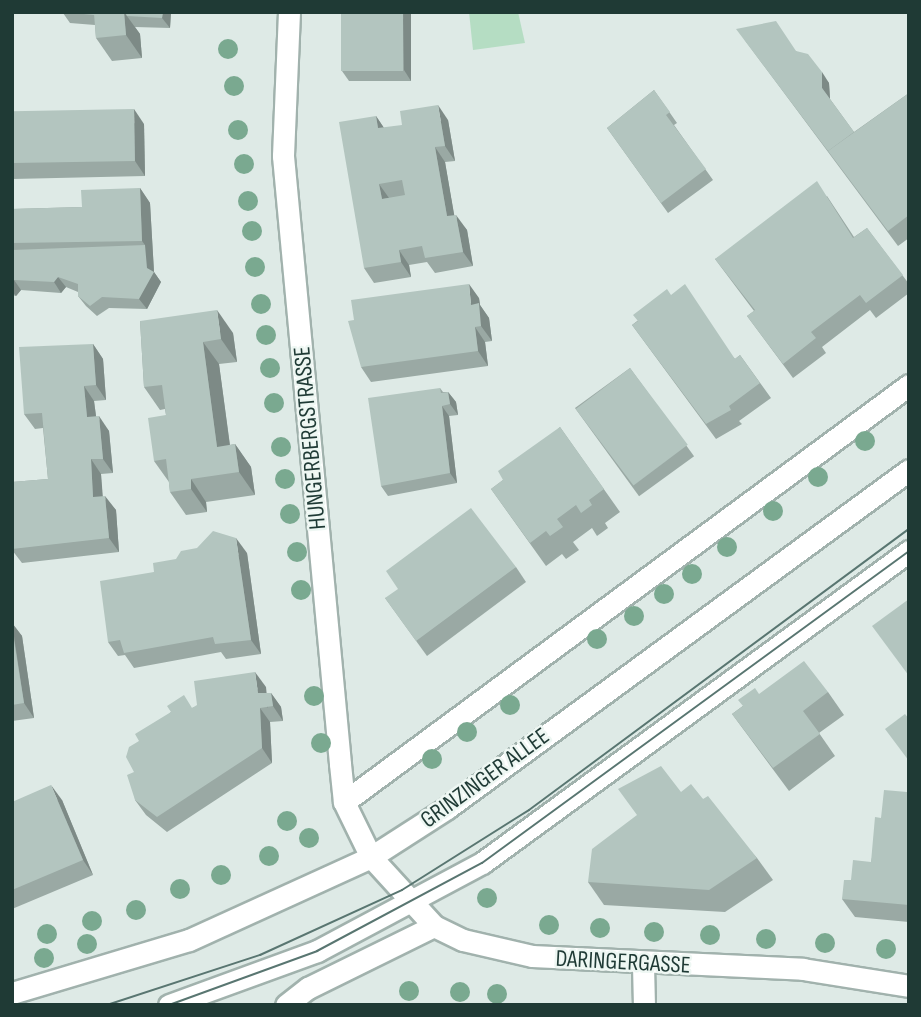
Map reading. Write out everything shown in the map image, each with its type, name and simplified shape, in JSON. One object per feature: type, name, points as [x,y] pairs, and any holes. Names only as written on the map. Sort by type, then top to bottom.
[{"type":"street","name":"HUNGERBERGSTRASSE","points":[[289,12],[283,156],[344,802],[371,858]]},
{"type":"street","points":[[344,802],[909,385]]},
{"type":"street","name":"GRINZINGER ALLEE","points":[[12,993],[189,940],[371,858],[447,808],[909,470]]},
{"type":"street","points":[[169,1005],[317,951],[413,903],[525,834],[909,551]]},
{"type":"street","name":"DARINGERGASSE","points":[[371,858],[434,926],[463,940],[532,956],[643,965],[803,970],[909,986]]},
{"type":"street","points":[[286,1005],[307,988],[434,926]]},
{"type":"street","points":[[643,965],[644,1005]]},
{"type":"green space","points":[[469,12],[518,12],[525,43],[473,50]]},
{"type":"building","points":[[63,12],[112,12],[94,15]]},
{"type":"building","points":[[124,12],[126,35],[96,38],[94,14]]},
{"type":"building","points":[[125,12],[163,12],[162,18],[127,16]]},
{"type":"building","points":[[341,12],[403,12],[403,71],[341,71]]},
{"type":"building","points":[[776,21],[796,51],[808,54],[822,72],[822,88],[854,132],[828,151],[831,155],[736,29]]},
{"type":"building","points":[[654,90],[670,112],[666,115],[706,169],[661,203],[607,128]]},
{"type":"building","points":[[909,93],[909,215],[888,231],[828,151]]},
{"type":"building","points":[[438,105],[445,146],[435,147],[447,216],[456,215],[463,252],[425,258],[422,246],[399,250],[401,262],[364,268],[339,122],[376,116],[378,128],[402,125],[400,111]],"holes":[[[402,180],[405,195],[382,199],[379,184]]]},
{"type":"building","points":[[134,109],[135,161],[13,163],[12,111]]},
{"type":"building","points":[[817,181],[853,238],[867,228],[903,275],[866,303],[860,295],[811,332],[816,338],[783,364],[747,316],[755,310],[715,259]]},
{"type":"building","points":[[140,188],[142,241],[12,243],[12,209],[82,207],[81,190]]},
{"type":"building","points":[[145,245],[147,268],[154,272],[139,299],[102,297],[90,306],[78,296],[78,284],[58,277],[54,282],[12,281],[12,250]]},
{"type":"building","points":[[469,284],[471,305],[479,303],[481,326],[475,327],[478,351],[361,367],[348,321],[354,320],[351,300]]},
{"type":"building","points":[[685,284],[735,359],[740,355],[760,383],[729,406],[731,410],[706,424],[632,325],[638,321],[633,315],[667,289],[671,295]]},
{"type":"building","points":[[217,310],[221,339],[203,342],[217,447],[235,444],[239,472],[191,479],[191,489],[170,492],[166,459],[154,461],[148,418],[166,415],[162,385],[144,387],[140,321]]},
{"type":"building","points":[[93,344],[96,385],[84,386],[87,417],[99,416],[103,459],[91,459],[93,497],[105,496],[109,538],[12,549],[12,482],[48,479],[42,413],[24,414],[19,347]]},
{"type":"building","points":[[630,368],[688,445],[633,486],[576,409]]},
{"type":"building","points":[[440,388],[441,393],[448,392],[450,404],[442,406],[450,473],[381,486],[368,398]]},
{"type":"building","points":[[560,427],[604,489],[589,500],[592,505],[581,513],[576,505],[557,519],[563,527],[550,536],[546,531],[530,543],[491,489],[503,480],[498,471]]},
{"type":"building","points":[[471,508],[516,567],[416,641],[385,598],[398,589],[386,571]]},
{"type":"building","points":[[213,531],[236,538],[251,640],[215,644],[213,637],[124,653],[120,640],[108,642],[100,581],[154,572],[153,563],[176,559],[181,551],[197,548]]},
{"type":"building","points":[[909,599],[909,676],[872,626]]},
{"type":"building","points":[[12,628],[24,703],[12,705]]},
{"type":"building","points":[[804,661],[828,692],[803,711],[820,734],[773,768],[732,714],[743,706],[738,700],[755,688],[759,694]]},
{"type":"building","points":[[255,672],[258,693],[271,693],[273,706],[260,708],[262,748],[157,817],[135,800],[127,775],[134,772],[126,757],[129,747],[139,741],[135,734],[171,712],[167,706],[184,695],[192,708],[197,705],[194,681]]},
{"type":"building","points":[[905,714],[909,719],[909,761],[885,729]]},
{"type":"building","points":[[661,766],[681,792],[691,784],[703,799],[708,796],[757,858],[709,890],[588,882],[592,849],[637,815],[618,789]]},
{"type":"building","points":[[907,784],[909,905],[842,899],[844,880],[851,880],[853,860],[871,862],[875,817],[881,818],[884,790],[907,792]]},
{"type":"building","points":[[51,785],[83,860],[12,890],[12,802]]},
{"type":"tram line","points":[[107,1005],[260,955],[402,890],[529,810],[909,529]]},
{"type":"tram line","points":[[169,1005],[317,951],[482,863],[909,551]]}]
